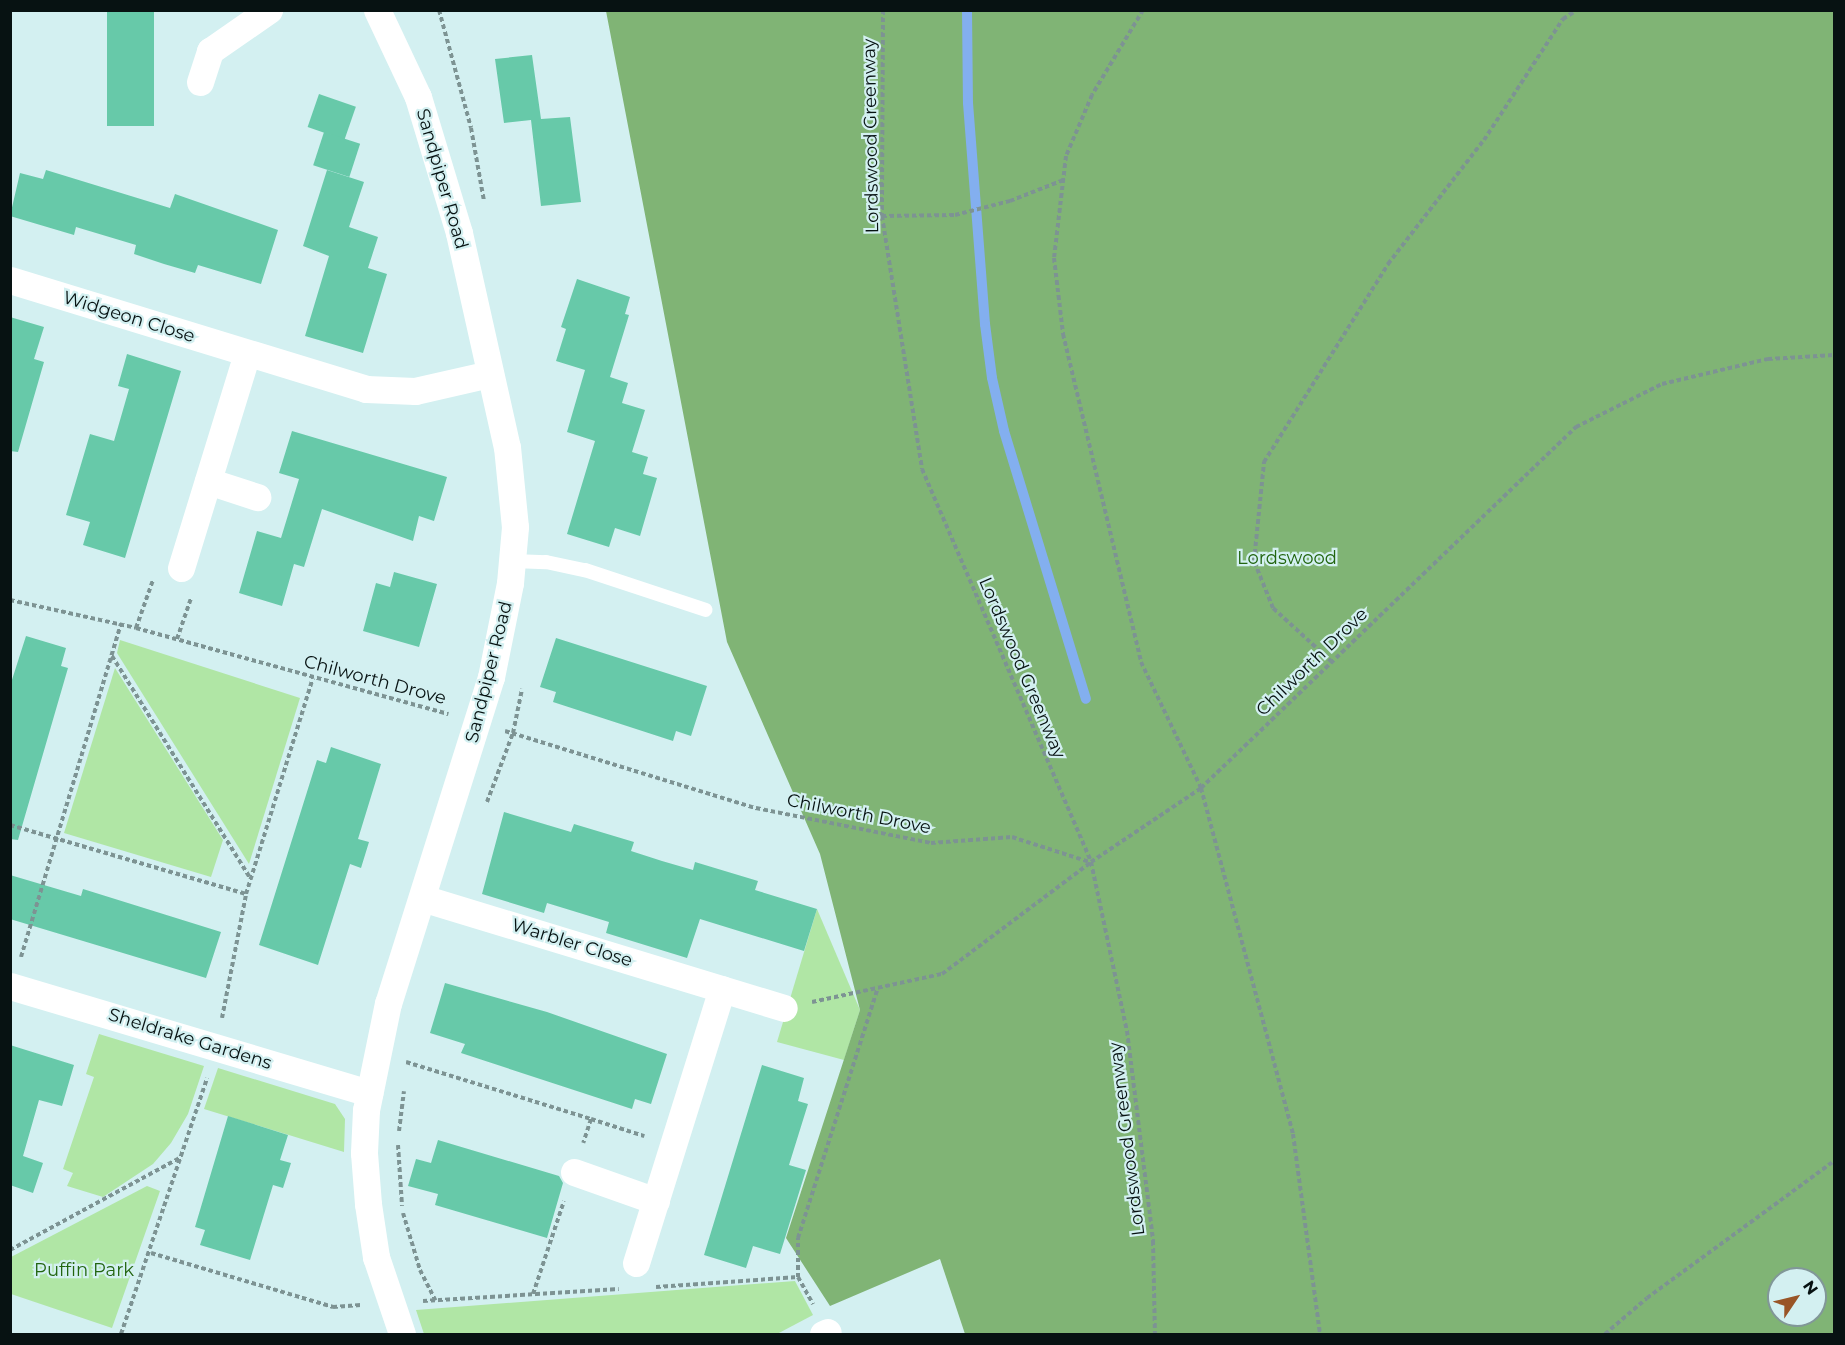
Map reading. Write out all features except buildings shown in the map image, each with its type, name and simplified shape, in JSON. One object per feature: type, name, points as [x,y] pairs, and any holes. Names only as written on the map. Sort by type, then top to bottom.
[{"type":"street","points":[[200,82],[210,51],[269,10]]},
{"type":"street","name":"Sandpiper Road","points":[[377,10],[418,98],[459,233],[514,495],[513,561],[502,626],[479,723],[422,898],[376,1052],[369,1093],[364,1154],[368,1204],[376,1257],[402,1335]]},
{"type":"street","name":"Widgeon Close","points":[[10,280],[248,354],[391,393],[442,388],[490,374]]},
{"type":"street","points":[[181,568],[248,354]]},
{"type":"street","points":[[208,481],[257,497]]},
{"type":"street","name":"Warbler Close","points":[[422,898],[784,1008]]},
{"type":"street","name":"Sheldrake Gardens","points":[[11,986],[369,1093]]},
{"type":"street","points":[[634,1276],[722,989]]},
{"type":"street","points":[[574,1172],[656,1201]]},
{"type":"lane","points":[[513,561],[546,562],[585,570],[706,610]]},
{"type":"path","points":[[439,10],[471,128],[485,208]]},
{"type":"path","name":"Lordswood Greenway","points":[[883,10],[882,216],[922,469],[1091,862],[1127,1031],[1153,1241],[1155,1335]]},
{"type":"path","points":[[1143,10],[1092,95],[1066,156],[1054,258],[1062,334],[1089,456],[1141,662],[1202,788],[1293,1134],[1320,1335]]},
{"type":"path","points":[[1332,662],[1274,608],[1254,561],[1264,462],[1388,264],[1484,140],[1563,19],[1577,10]]},
{"type":"path","points":[[882,216],[955,215],[1010,201],[1063,180]]},
{"type":"path","name":"Chilworth Drove","points":[[10,600],[121,624],[479,723],[756,808],[931,843],[1012,837],[1091,862],[1202,788],[1576,427],[1662,384],[1768,359],[1834,355]]},
{"type":"path","points":[[11,986],[121,624]]},
{"type":"path","points":[[111,656],[250,878]]},
{"type":"path","points":[[121,1335],[151,1253],[217,1047],[250,878],[313,678]]},
{"type":"path","points":[[10,825],[246,894]]},
{"type":"path","points":[[784,1008],[942,974],[1091,862]]},
{"type":"path","points":[[825,1333],[798,1277],[798,1238],[878,988]]},
{"type":"path","points":[[376,1052],[673,1145]]},
{"type":"path","points":[[533,1294],[591,1119]]},
{"type":"path","points":[[10,1250],[182,1156]]},
{"type":"path","points":[[1605,1335],[1647,1298],[1834,1161]]},
{"type":"path","points":[[151,1253],[333,1307],[533,1294],[634,1276]]},
{"type":"path","points":[[653,1287],[798,1277]]},
{"type":"green space","name":"Lordswood","points":[[606,11],[1834,11],[1834,1334],[965,1334],[940,1259],[830,1306],[786,1238],[860,1010],[820,854],[727,642]]},
{"type":"green space","points":[[120,640],[300,698],[249,864],[117,653]]},
{"type":"green space","points":[[115,668],[223,840],[211,877],[64,833]]},
{"type":"green space","points":[[817,909],[860,1010],[844,1060],[777,1042]]},
{"type":"green space","points":[[99,1034],[204,1066],[188,1114],[171,1143],[153,1164],[103,1197],[67,1186],[73,1173],[63,1169],[94,1077],[86,1074]]},
{"type":"green space","points":[[218,1068],[335,1104],[345,1119],[344,1152],[204,1109]]},
{"type":"green space","name":"Puffin Park","points":[[147,1186],[160,1191],[112,1328],[11,1294],[11,1257]]},
{"type":"green space","points":[[795,1281],[813,1315],[777,1334],[424,1334],[416,1310]]},
{"type":"waterway","points":[[967,10],[968,103],[985,324],[992,378],[1004,431],[1086,699]]}]
